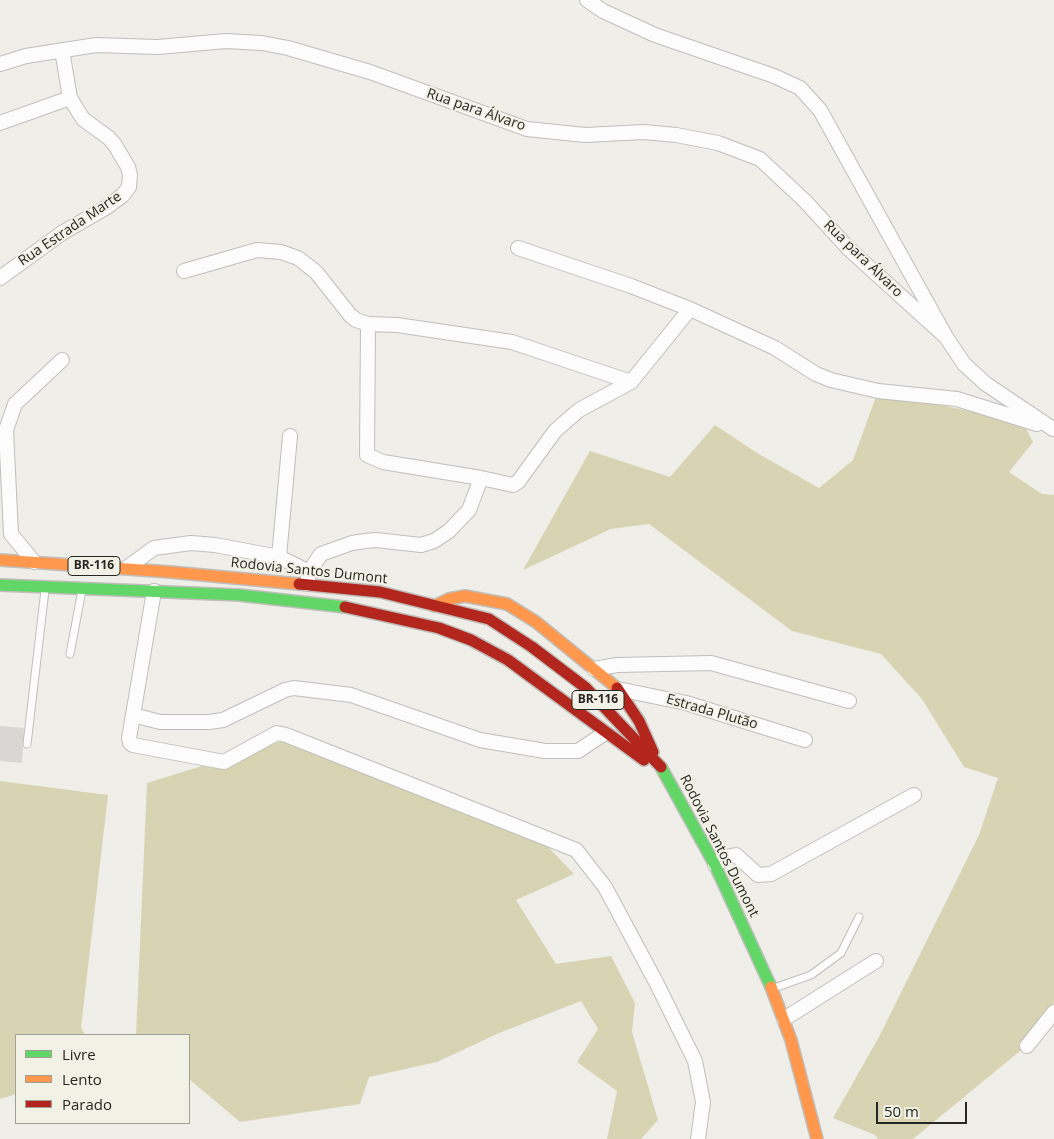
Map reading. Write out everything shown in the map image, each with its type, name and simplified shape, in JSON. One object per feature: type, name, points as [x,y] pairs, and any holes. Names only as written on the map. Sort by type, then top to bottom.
[{"type":"main road","name":"Rodovia Santos Dumont","points":[[0,560],[308,578],[380,592],[434,606],[485,633],[532,647],[586,688],[658,763],[667,776],[715,865],[772,989],[784,1019],[805,1087],[817,1139]]},
{"type":"main road","points":[[0,585],[239,595],[352,608],[440,628],[485,633],[508,660],[667,776]]},
{"type":"main road","points":[[434,606],[448,599],[465,596],[484,598],[507,604],[536,622],[618,690],[639,720],[658,763]]},
{"type":"main road","points":[[485,633],[507,604]]},
{"type":"main road","points":[[508,660],[522,656],[532,647],[536,634],[536,622]]},
{"type":"street","points":[[587,0],[603,11],[655,35],[774,76],[800,88],[820,110],[946,337],[964,364],[986,384],[1053,429]]},
{"type":"street","name":"Rua para Álvaro","points":[[0,64],[26,56],[96,45],[158,47],[226,41],[262,43],[288,48],[370,72],[528,129],[586,136],[644,132],[676,135],[718,143],[760,159],[805,202],[849,249],[946,337]]},
{"type":"street","name":"Rua Estrada Marte","points":[[0,278],[62,233],[123,195],[129,187],[130,175],[128,167],[115,145],[109,138],[83,119],[70,98],[62,50]]},
{"type":"street","points":[[0,123],[70,98]]},
{"type":"street","points":[[518,248],[631,286],[690,310],[775,348],[816,374],[831,380],[878,391],[957,399],[1053,429]]},
{"type":"street","points":[[184,271],[257,250],[281,252],[298,258],[316,272],[346,312],[356,320],[368,324],[397,325],[512,342],[631,382]]},
{"type":"street","points":[[368,324],[367,456],[383,462],[513,485],[518,482],[544,443],[567,420],[579,410],[631,382],[690,310]]},
{"type":"street","points":[[34,562],[11,534],[6,430],[15,404],[62,360]]},
{"type":"street","points":[[279,557],[290,436]]},
{"type":"street","points":[[56,563],[128,567],[154,548],[190,543],[222,546],[279,557],[308,578],[321,554],[352,543],[376,540],[421,546],[434,541],[449,531],[469,510],[482,478]]},
{"type":"street","points":[[154,591],[129,738],[130,743],[224,762],[277,733],[286,735],[576,850],[605,887],[658,984],[695,1062],[703,1102],[698,1139]]},
{"type":"street","points":[[594,669],[617,665],[711,663],[849,700]]},
{"type":"street","points":[[133,715],[160,722],[216,721],[285,690],[294,688],[351,695],[480,740],[545,751],[578,751],[605,732]]},
{"type":"street","name":"Estrada Plutão","points":[[618,690],[686,703],[806,740]]},
{"type":"street","points":[[715,865],[726,857],[736,855],[758,875],[771,874],[914,795]]},
{"type":"street","points":[[784,1019],[876,961]]},
{"type":"street","points":[[1027,1046],[1054,1012]]},
{"type":"lane","points":[[27,744],[45,587]]},
{"type":"lane","points":[[70,654],[83,587]]},
{"type":"lane","points":[[772,989],[811,975],[841,953],[859,917]]},
{"type":"shaded area","points":[[878,391],[1023,423],[1033,442],[1009,472],[1042,494],[1054,495],[1054,1002],[1047,1014],[1029,1034],[1020,1051],[913,1139],[878,1139],[875,1135],[833,1118],[880,1035],[979,835],[998,778],[964,767],[922,699],[881,654],[792,631],[649,524],[611,529],[523,570],[590,451],[670,477],[715,425],[757,453],[819,488],[853,460]]},
{"type":"shaded area","points":[[286,740],[534,832],[574,874],[516,900],[556,964],[611,956],[635,1003],[632,1032],[658,1120],[641,1139],[607,1139],[617,1091],[577,1062],[598,1029],[581,1001],[499,1033],[437,1062],[369,1077],[360,1104],[240,1122],[190,1080],[190,1034],[136,1034],[147,783]]},
{"type":"shaded area","points":[[0,781],[108,795],[81,1027],[84,1034],[15,1034],[15,1094],[0,1099]]},
{"type":"building","points":[[0,726],[24,728],[22,763],[0,761]]},
{"type":"traffic: fast","points":[[0,585],[239,595],[345,607]]},
{"type":"traffic: fast","points":[[661,767],[715,865],[771,987]]},
{"type":"traffic: slow","points":[[0,560],[170,572],[299,584]]},
{"type":"traffic: slow","points":[[434,606],[449,599],[465,596],[507,604],[536,622],[617,688]]},
{"type":"traffic: slow","points":[[771,987],[791,1040],[817,1139]]},
{"type":"traffic: jam","points":[[299,584],[380,592],[489,619],[532,647],[586,688],[661,767]]},
{"type":"traffic: jam","points":[[345,607],[439,628],[471,640],[508,660],[644,760]]},
{"type":"traffic: jam","points":[[617,688],[639,721],[653,752]]}]
